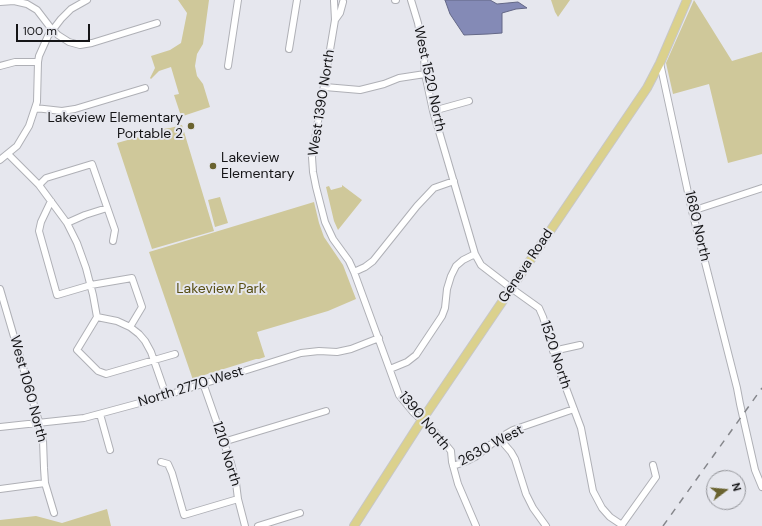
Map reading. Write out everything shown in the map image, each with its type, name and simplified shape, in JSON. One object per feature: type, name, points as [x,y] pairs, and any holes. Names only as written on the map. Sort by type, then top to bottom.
[{"type":"main road","name":"Geneva Road","points":[[354,526],[422,420],[647,88],[660,63],[687,0]]},
{"type":"street","points":[[0,160],[17,146],[24,137],[29,126],[37,102],[39,56],[48,36],[61,18],[71,9],[87,0]]},
{"type":"street","points":[[228,66],[238,0]]},
{"type":"street","points":[[289,48],[297,0]]},
{"type":"street","name":"West 1520 North","points":[[411,0],[418,23],[424,56],[425,74],[433,111],[454,181]]},
{"type":"street","points":[[0,2],[14,1],[27,4],[37,10],[58,35],[65,40],[80,45],[92,44],[157,23]]},
{"type":"street","points":[[333,1],[340,3],[346,1]]},
{"type":"street","name":"West 1390 North","points":[[333,1],[335,20],[312,157],[317,190],[328,229],[333,239],[349,261],[354,272]]},
{"type":"street","name":"West 1390 North","points":[[335,20],[346,1]]},
{"type":"street","points":[[0,66],[15,62],[38,62]]},
{"type":"street","name":"1680 North","points":[[660,63],[692,210],[737,388],[742,399],[751,439],[752,455],[756,475],[762,487]]},
{"type":"street","points":[[324,87],[360,90],[384,84],[399,78],[425,74]]},
{"type":"street","points":[[35,108],[62,111],[75,109],[145,88]]},
{"type":"street","points":[[433,111],[469,101]]},
{"type":"street","points":[[8,154],[39,185],[67,224],[77,243],[86,268],[97,317],[78,350],[98,371],[106,374],[175,354]]},
{"type":"street","points":[[39,185],[46,178],[92,164],[114,230],[113,241]]},
{"type":"street","points":[[354,272],[373,261],[417,206],[434,188],[454,181]]},
{"type":"street","name":"1520 North","points":[[454,181],[475,254],[481,265],[539,308],[560,372],[581,428],[593,491],[602,508],[621,526]]},
{"type":"street","points":[[692,210],[762,188]]},
{"type":"street","points":[[51,201],[41,222],[39,231],[57,295],[91,285],[132,278],[142,307],[130,327]]},
{"type":"street","points":[[67,224],[85,215],[107,208]]},
{"type":"street","points":[[390,369],[407,362],[416,355],[442,316],[445,308],[447,289],[456,266],[463,260],[475,254]]},
{"type":"street","name":"1390 North","points":[[354,272],[399,395],[413,412],[436,433],[451,451],[458,484],[476,526]]},
{"type":"street","name":"West 1060 North","points":[[0,289],[39,422],[43,440],[45,483],[54,513]]},
{"type":"street","points":[[97,317],[117,320],[139,334],[154,360],[166,395]]},
{"type":"street","name":"North 2770 West","points":[[0,427],[84,418],[166,395],[301,353],[319,351],[338,352],[351,349],[379,338]]},
{"type":"street","points":[[553,351],[580,345]]},
{"type":"street","name":"1210 North","points":[[203,383],[231,463],[245,526]]},
{"type":"street","name":"2630 West","points":[[453,466],[475,457],[499,438],[513,430],[574,410]]},
{"type":"street","points":[[223,442],[326,411]]},
{"type":"street","points":[[100,414],[110,450]]},
{"type":"street","points":[[499,438],[511,452],[526,494],[533,508],[546,526]]},
{"type":"street","points":[[161,462],[168,464],[172,473],[184,515],[238,499]]},
{"type":"street","points":[[621,526],[656,477],[653,465]]},
{"type":"street","points":[[0,490],[45,483]]},
{"type":"street","points":[[258,526],[300,513]]},
{"type":"green space","points":[[178,0],[209,0],[203,44],[197,54],[195,66],[197,76],[203,84],[210,107],[183,116],[180,113],[174,95],[179,94],[171,67],[159,71],[151,79],[150,78],[155,68],[151,56],[170,50],[181,43],[187,13]]},
{"type":"green space","points":[[551,0],[570,0],[558,17]]},
{"type":"green space","points":[[694,0],[732,61],[762,52],[762,154],[728,163],[709,84],[673,94],[666,63]]},
{"type":"green space","points":[[182,125],[214,231],[152,249],[117,143],[163,129]]},
{"type":"green space","points":[[342,185],[362,200],[338,230],[334,221],[326,187],[329,186],[331,190],[342,187]]},
{"type":"green space","points":[[220,197],[228,223],[215,227],[208,200]]},
{"type":"green space","name":"Lakeview Park","points":[[314,202],[324,237],[343,265],[356,299],[328,311],[257,332],[265,357],[198,377],[197,379],[193,380],[149,252]]},
{"type":"green space","points":[[107,509],[111,526],[0,526],[0,520],[36,516],[62,523]]},
{"type":"water","points":[[445,0],[490,0],[497,4],[518,2],[527,8],[502,13],[502,33],[464,35],[450,14]]},
{"type":"railway","points":[[663,526],[762,388]]},
{"type":"place","name":"Lakeview Elementary Portable 2","points":[[191,126]]},
{"type":"place","name":"Lakeview Elementary","points":[[213,166]]}]
